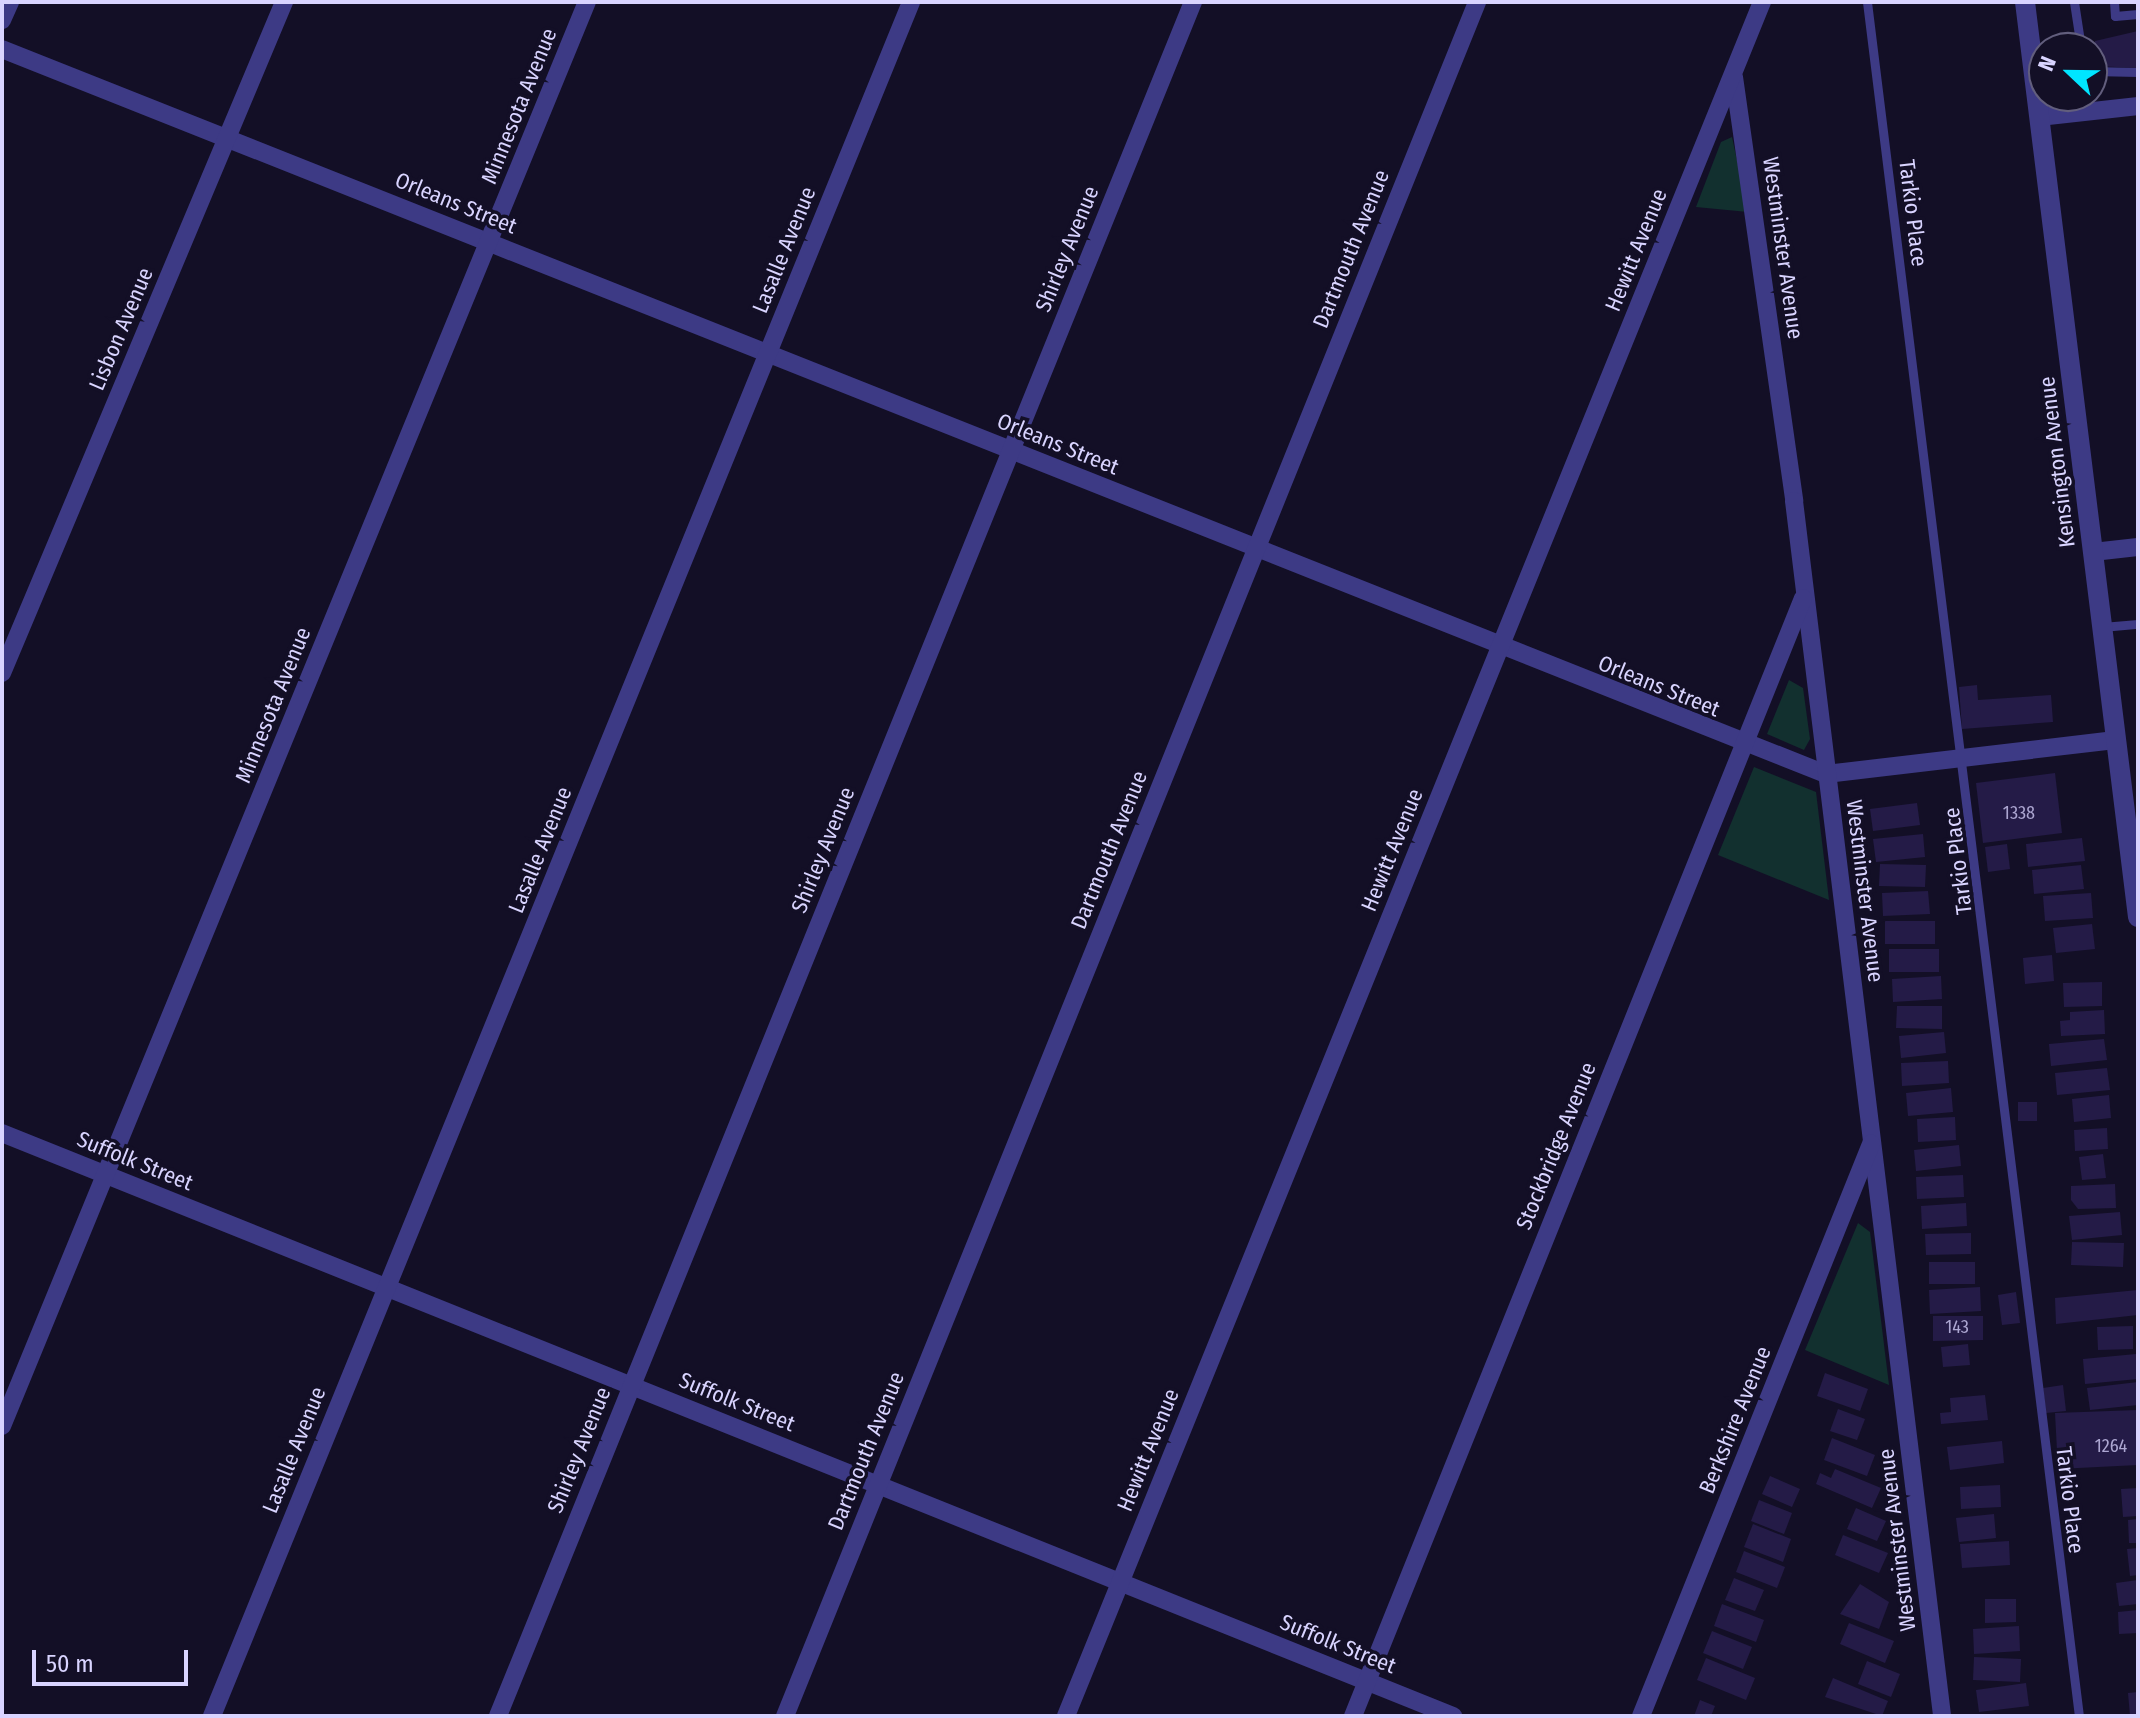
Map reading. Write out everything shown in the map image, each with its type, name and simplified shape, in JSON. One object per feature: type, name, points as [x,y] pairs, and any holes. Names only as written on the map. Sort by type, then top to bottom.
[{"type":"street","points":[[2,20],[10,2]]},
{"type":"street","name":"Lisbon Avenue","points":[[2,673],[284,2]]},
{"type":"street","name":"Minnesota Avenue","points":[[2,1426],[587,2]]},
{"type":"street","name":"Lasalle Avenue","points":[[212,1716],[911,2]]},
{"type":"street","name":"Shirley Avenue","points":[[498,1716],[1193,2]]},
{"type":"street","name":"Dartmouth Avenue","points":[[785,1716],[1477,2]]},
{"type":"street","name":"Hewitt Avenue","points":[[1066,1716],[1762,2]]},
{"type":"street","name":"Kensington Avenue","points":[[2025,2],[2138,917]]},
{"type":"street","name":"Orleans Street","points":[[2,49],[1744,746],[1826,774],[2115,740]]},
{"type":"street","name":"Westminster Avenue","points":[[1733,74],[1805,595],[1942,1716]]},
{"type":"street","points":[[2039,117],[2138,106]]},
{"type":"street","points":[[2093,552],[2138,547]]},
{"type":"street","name":"Stockbridge Avenue","points":[[1353,1716],[1805,595]]},
{"type":"street","name":"Suffolk Street","points":[[2,1133],[1453,1716]]},
{"type":"street","name":"Berkshire Avenue","points":[[1641,1716],[1872,1142]]},
{"type":"street","points":[[1928,1716],[1939,1689]]},
{"type":"lane","name":"Tarkio Place","points":[[1867,2],[1965,760],[2079,1716]]},
{"type":"lane","points":[[2074,2],[2079,32]]},
{"type":"lane","points":[[2114,2],[2115,16],[2138,14]]},
{"type":"lane","points":[[2108,71],[2138,72]]},
{"type":"lane","points":[[2102,627],[2138,624]]},
{"type":"green space","points":[[1732,137],[1748,212],[1696,207],[1721,142]]},
{"type":"green space","points":[[1789,680],[1803,688],[1810,739],[1804,750],[1767,734]]},
{"type":"green space","points":[[1754,767],[1816,792],[1829,900],[1718,855]]},
{"type":"green space","points":[[1858,1223],[1870,1232],[1889,1385],[1805,1350]]},
{"type":"building","points":[[2138,31],[2138,68],[2108,67],[2108,38]]},
{"type":"building","points":[[1977,685],[1978,700],[2051,695],[2053,722],[1962,729],[1959,687]]},
{"type":"building","points":[[2055,773],[2062,833],[1983,843],[1976,783]]},
{"type":"building","points":[[1917,803],[1920,825],[1873,831],[1870,809]]},
{"type":"building","points":[[1923,834],[1925,857],[1876,862],[1873,839]]},
{"type":"building","points":[[2082,838],[2085,861],[2028,867],[2026,844]]},
{"type":"building","points":[[2007,844],[2010,869],[1988,872],[1985,847]]},
{"type":"building","points":[[1880,864],[1926,865],[1925,887],[1879,886]]},
{"type":"building","points":[[2081,865],[2084,889],[2034,894],[2032,870]]},
{"type":"building","points":[[1928,891],[1930,914],[1883,916],[1882,893]]},
{"type":"building","points":[[2091,893],[2093,918],[2045,921],[2043,896]]},
{"type":"building","points":[[1885,921],[1935,921],[1935,944],[1885,944]]},
{"type":"building","points":[[2092,924],[2095,949],[2056,953],[2053,928]]},
{"type":"building","points":[[1889,949],[1939,949],[1939,972],[1889,972]]},
{"type":"building","points":[[2052,955],[2054,981],[2025,984],[2023,958]]},
{"type":"building","points":[[1941,976],[1942,999],[1893,1002],[1892,979]]},
{"type":"building","points":[[2102,982],[2102,1006],[2064,1007],[2063,983]]},
{"type":"building","points":[[1897,1006],[1942,1006],[1942,1029],[1896,1028]]},
{"type":"building","points":[[2104,1010],[2105,1034],[2061,1036],[2060,1021],[2070,1020],[2070,1012]]},
{"type":"building","points":[[1944,1032],[1946,1053],[1901,1058],[1899,1036]]},
{"type":"building","points":[[2104,1039],[2107,1060],[2051,1066],[2049,1044]]},
{"type":"building","points":[[1948,1061],[1949,1083],[1902,1086],[1901,1063]]},
{"type":"building","points":[[2107,1068],[2110,1090],[2057,1095],[2055,1073]]},
{"type":"building","points":[[1951,1088],[1953,1112],[1908,1116],[1906,1093]]},
{"type":"building","points":[[2109,1095],[2111,1118],[2074,1122],[2072,1099]]},
{"type":"building","points":[[2018,1102],[2037,1102],[2037,1121],[2018,1121]]},
{"type":"building","points":[[1955,1117],[1956,1140],[1918,1142],[1917,1119]]},
{"type":"building","points":[[2107,1128],[2108,1149],[2075,1151],[2074,1130]]},
{"type":"building","points":[[1959,1145],[1961,1166],[1916,1171],[1914,1150]]},
{"type":"building","points":[[2103,1154],[2106,1178],[2082,1180],[2079,1157]]},
{"type":"building","points":[[1963,1175],[1964,1197],[1917,1199],[1916,1177]]},
{"type":"building","points":[[2115,1184],[2116,1208],[2078,1209],[2071,1200],[2071,1186]]},
{"type":"building","points":[[1966,1203],[1967,1226],[1922,1229],[1921,1206]]},
{"type":"building","points":[[2120,1212],[2122,1235],[2072,1240],[2069,1216]]},
{"type":"building","points":[[1971,1233],[1971,1254],[1926,1255],[1925,1234]]},
{"type":"building","points":[[2072,1242],[2124,1243],[2123,1267],[2071,1265]]},
{"type":"building","points":[[1929,1262],[1975,1262],[1975,1284],[1929,1284]]},
{"type":"building","points":[[1980,1287],[1981,1311],[1930,1314],[1929,1290]]},
{"type":"building","points":[[2138,1290],[2138,1315],[2056,1324],[2055,1298]]},
{"type":"building","points":[[2016,1292],[2020,1323],[2002,1325],[1998,1295]]},
{"type":"building","points":[[1933,1316],[1983,1316],[1983,1340],[1933,1341]]},
{"type":"building","points":[[2133,1326],[2133,1349],[2098,1350],[2097,1327]]},
{"type":"building","points":[[1968,1344],[1970,1365],[1943,1367],[1941,1347]]},
{"type":"building","points":[[2136,1354],[2138,1379],[2085,1384],[2083,1359]]},
{"type":"building","points":[[1825,1373],[1868,1389],[1860,1411],[1817,1396]]},
{"type":"building","points":[[2138,1382],[2138,1405],[2090,1410],[2087,1388]]},
{"type":"building","points":[[2063,1385],[2066,1411],[2046,1413],[2043,1388]]},
{"type":"building","points":[[1985,1395],[1988,1420],[1941,1424],[1940,1413],[1951,1412],[1950,1398]]},
{"type":"building","points":[[1838,1409],[1865,1419],[1857,1440],[1830,1431]]},
{"type":"building","points":[[2138,1410],[2138,1465],[2058,1469],[2055,1413]]},
{"type":"building","points":[[1832,1438],[1875,1455],[1867,1476],[1824,1460]]},
{"type":"building","points":[[2002,1441],[2004,1463],[1950,1470],[1947,1447]]},
{"type":"building","points":[[1835,1469],[1881,1488],[1872,1508],[1816,1484],[1820,1473],[1831,1478]]},
{"type":"building","points":[[1770,1476],[1800,1489],[1792,1507],[1762,1494]]},
{"type":"building","points":[[2000,1485],[2001,1507],[1961,1509],[1960,1487]]},
{"type":"building","points":[[2138,1488],[2138,1516],[2123,1517],[2121,1489]]},
{"type":"building","points":[[1759,1500],[1792,1513],[1784,1534],[1751,1521]]},
{"type":"building","points":[[1856,1508],[1886,1521],[1877,1541],[1847,1529]]},
{"type":"building","points":[[1994,1514],[1996,1538],[1959,1542],[1956,1518]]},
{"type":"building","points":[[2138,1519],[2138,1543],[2129,1543],[2128,1520]]},
{"type":"building","points":[[1753,1524],[1791,1539],[1783,1562],[1744,1547]]},
{"type":"building","points":[[1843,1535],[1888,1553],[1879,1573],[1835,1555]]},
{"type":"building","points":[[2009,1541],[2010,1565],[1962,1568],[1960,1544]]},
{"type":"building","points":[[2138,1548],[2138,1575],[2130,1576],[2127,1549]]},
{"type":"building","points":[[1744,1551],[1785,1567],[1777,1588],[1736,1572]]},
{"type":"building","points":[[1734,1578],[1764,1590],[1755,1611],[1725,1600]]},
{"type":"building","points":[[2138,1580],[2138,1604],[2119,1606],[2116,1583]]},
{"type":"building","points":[[1860,1584],[1889,1602],[1879,1629],[1840,1614]]},
{"type":"building","points":[[1985,1599],[2016,1599],[2016,1622],[1985,1623]]},
{"type":"building","points":[[1722,1604],[1764,1620],[1756,1642],[1714,1626]]},
{"type":"building","points":[[2138,1610],[2138,1633],[2119,1634],[2118,1612]]},
{"type":"building","points":[[1849,1623],[1894,1641],[1885,1663],[1840,1644]]},
{"type":"building","points":[[2019,1626],[2020,1651],[1974,1654],[1973,1629]]},
{"type":"building","points":[[1712,1631],[1752,1647],[1743,1669],[1703,1653]]},
{"type":"building","points":[[1974,1657],[2021,1659],[2020,1682],[1973,1680]]},
{"type":"building","points":[[1706,1658],[1755,1678],[1746,1700],[1697,1680]]},
{"type":"building","points":[[1867,1661],[1900,1674],[1891,1697],[1858,1684]]},
{"type":"building","points":[[1833,1678],[1888,1701],[1882,1716],[1825,1697]]},
{"type":"building","points":[[2026,1683],[2029,1706],[1979,1712],[1976,1690]]},
{"type":"building","points":[[2138,1692],[2138,1716],[2130,1716],[2128,1693]]},
{"type":"building","points":[[1700,1700],[1715,1706],[1711,1716],[1694,1716]]}]
